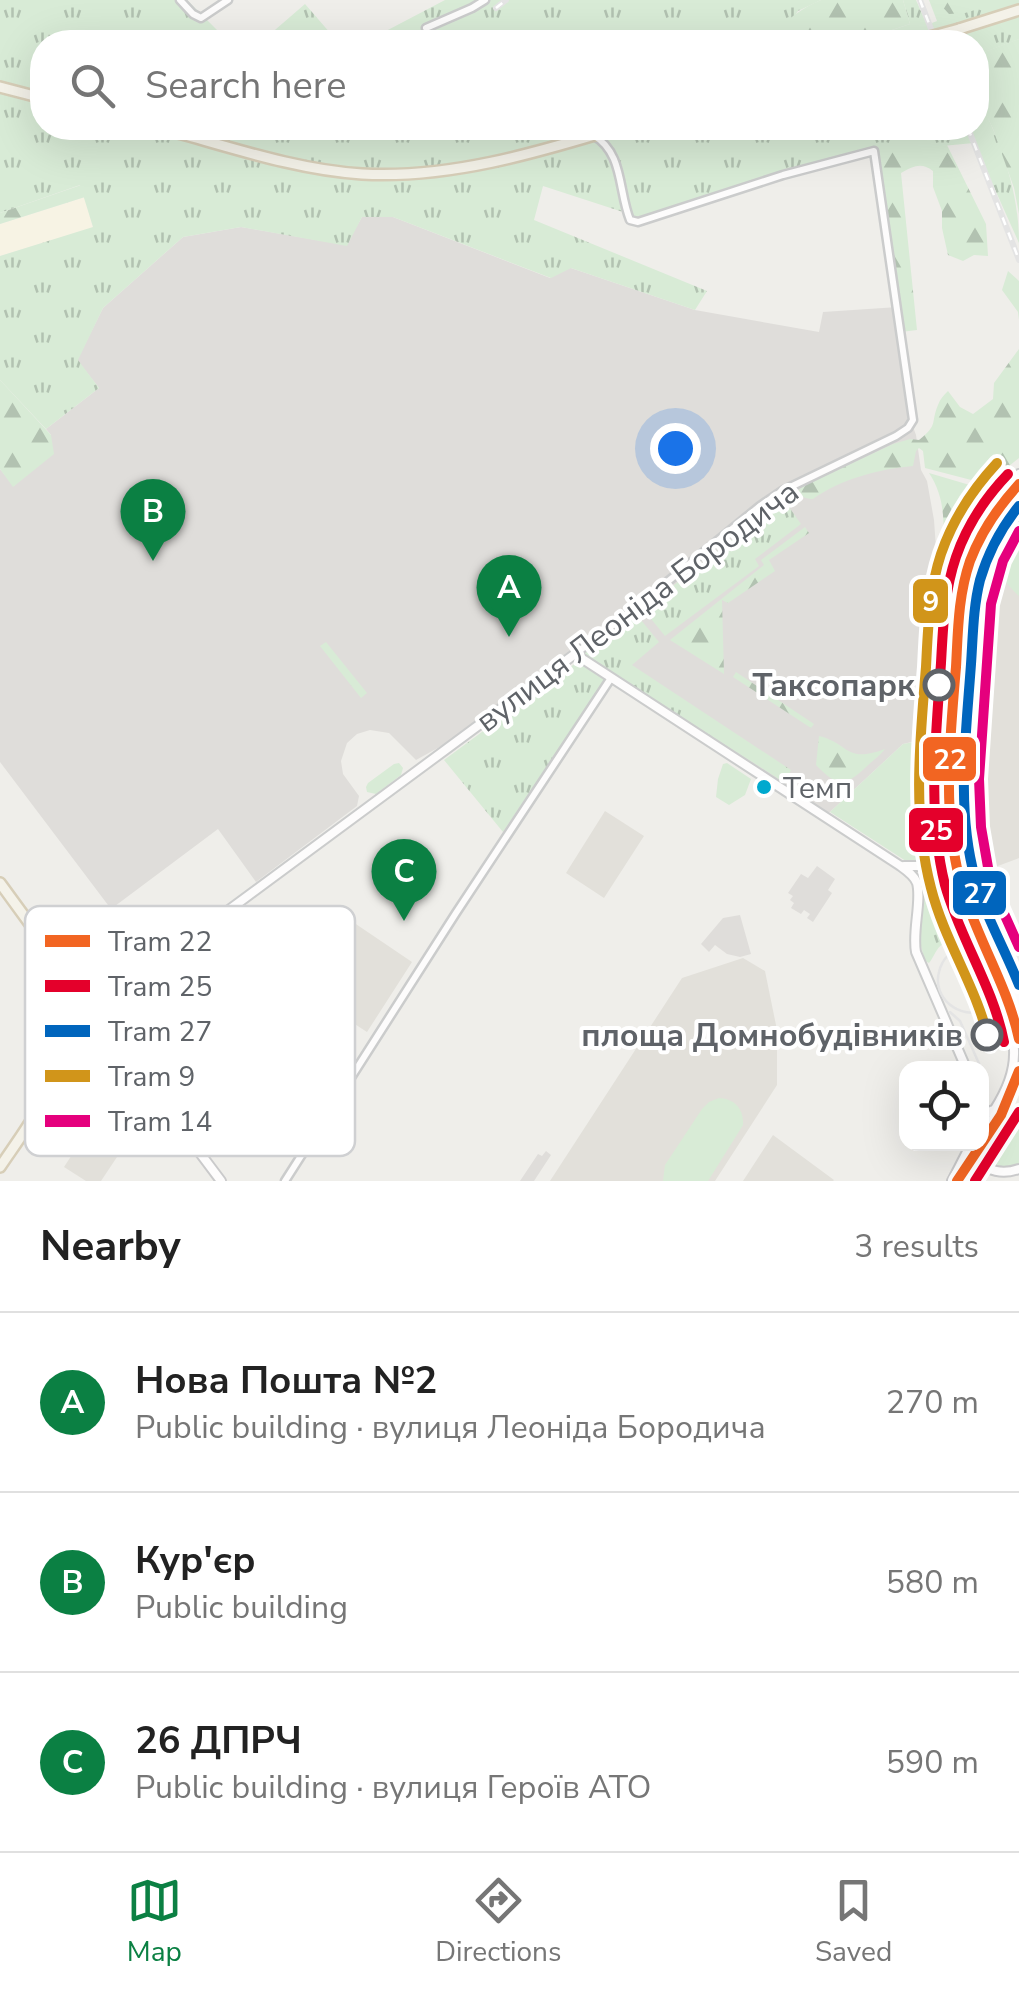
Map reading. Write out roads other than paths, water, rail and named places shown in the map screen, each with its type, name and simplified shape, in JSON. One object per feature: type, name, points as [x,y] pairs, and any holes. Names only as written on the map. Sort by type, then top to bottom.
[{"type":"main road","points":[[959,30],[1019,10]]},
{"type":"main road","points":[[0,87],[30,95]]},
{"type":"main road","points":[[205,140],[328,170],[388,175],[454,169],[576,140]]},
{"type":"main road","points":[[995,1109],[1012,1074],[1012,1036],[954,885],[942,820],[959,586],[968,551],[984,520],[1019,474]]},
{"type":"main road","points":[[1019,497],[993,532],[970,594],[957,792],[966,873],[1019,1003]]},
{"type":"main road","points":[[575,654],[910,872],[917,882],[916,952],[963,1061]]},
{"type":"main road","name":"вулиця Леоніда Бородича","points":[[234,906],[575,654]]},
{"type":"main road","points":[[899,865],[920,866],[944,842]]},
{"type":"main road","points":[[0,883],[25,917]]},
{"type":"main road","points":[[989,1113],[1009,1108],[1019,1112]]},
{"type":"main road","points":[[0,1167],[25,1128]]},
{"type":"main road","points":[[952,1181],[968,1151]]},
{"type":"main road","points":[[973,1151],[986,1168]]},
{"type":"main road","points":[[202,1156],[221,1181]]},
{"type":"main road","points":[[965,1181],[975,1170],[1003,1172],[1019,1168]]},
{"type":"street","points":[[180,0],[201,18],[228,0]]},
{"type":"street","points":[[426,28],[485,0]]},
{"type":"street","name":"вулиця Леоніда Бородича","points":[[575,654],[760,506],[805,479],[896,436],[913,420],[874,152],[783,175],[638,222],[630,220],[626,213],[620,176],[609,148],[599,140]]},
{"type":"street","points":[[355,1071],[612,678]]},
{"type":"street","points":[[285,1181],[301,1156]]},
{"type":"tram line","name":"9","points":[[990,1045],[931,888],[921,833],[919,778],[928,624],[937,568],[957,517],[997,463]]},
{"type":"tram line","name":"25","points":[[1004,1042],[992,1001],[945,885],[936,830],[934,775],[943,623],[952,570],[971,523],[1008,474]]},
{"type":"tram line","name":"22","points":[[1019,484],[985,530],[966,574],[959,614],[949,775],[951,828],[960,881],[1007,998],[1019,1039]]},
{"type":"tram line","name":"27","points":[[1019,506],[991,551],[978,590],[964,772],[966,825],[975,878],[1019,985]]},
{"type":"tram line","name":"14","points":[[1019,531],[1003,561],[991,604],[979,779],[981,827],[989,873],[1019,947]]},
{"type":"tram line","points":[[950,950],[968,938],[973,917]]},
{"type":"tram line","points":[[996,961],[971,948],[955,951],[948,955],[939,972],[940,990],[957,1009],[974,1012],[995,1001],[1003,977]]},
{"type":"tram line","points":[[950,1012],[960,1021],[978,1061]]},
{"type":"tram line","name":"22","points":[[957,1181],[1001,1115],[1019,1071]]},
{"type":"tram line","name":"25","points":[[975,1181],[1019,1112]]},
{"type":"railway","points":[[496,8],[506,0]]},
{"type":"railway","points":[[920,0],[931,30]]},
{"type":"railway","points":[[973,140],[1019,260]]},
{"type":"place","name":"Кур'єр","points":[[153,561]]},
{"type":"place","name":"Нова Пошта №2","points":[[509,637]]},
{"type":"place","name":"Таксопарк","points":[[939,685]]},
{"type":"place","name":"Темп","points":[[764,787]]},
{"type":"place","name":"26 ДПРЧ","points":[[404,921]]},
{"type":"place","name":"площа Домнобудівників","points":[[987,1035]]}]
